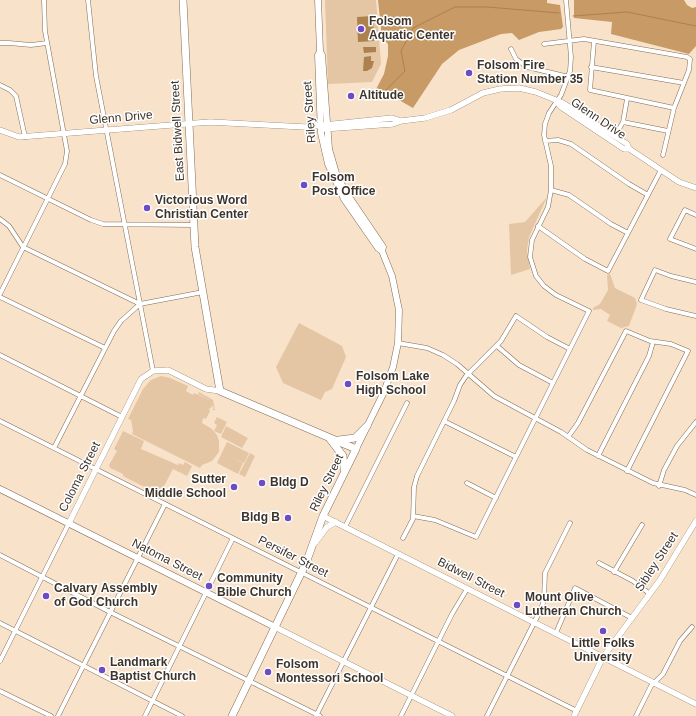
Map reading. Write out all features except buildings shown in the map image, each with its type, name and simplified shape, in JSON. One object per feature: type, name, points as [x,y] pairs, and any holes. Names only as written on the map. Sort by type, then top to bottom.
[{"type":"main road","name":"East Bidwell Street","points":[[183,0],[193,225],[196,256],[214,354],[218,358],[222,391]]},
{"type":"main road","name":"Riley Street","points":[[318,0],[320,51],[322,55],[324,146],[332,174],[344,199],[378,248],[382,251]]},
{"type":"main road","name":"Riley Street","points":[[232,716],[302,573],[314,545],[323,516],[388,381],[398,343],[399,322],[397,299],[390,270],[382,251],[383,247],[352,204],[340,181],[323,127]]},
{"type":"main road","points":[[358,219],[364,223],[375,238],[379,240]]},
{"type":"main road","points":[[222,391],[356,449]]},
{"type":"main road","points":[[336,440],[355,438],[367,426]]},
{"type":"main road","points":[[321,434],[331,440],[343,456],[345,464],[340,479]]},
{"type":"main road","name":"Natoma Street","points":[[0,489],[275,627]]},
{"type":"street","points":[[44,0],[47,43],[67,146],[66,159],[0,296],[105,348]]},
{"type":"street","points":[[88,0],[96,76],[153,371],[171,371],[206,388],[222,391]]},
{"type":"street","points":[[413,516],[435,520],[476,537],[589,311],[552,292],[536,276],[532,265],[530,252],[532,240],[548,207],[551,190],[551,166],[545,141],[545,124],[569,77],[571,57],[566,0]]},
{"type":"street","points":[[544,44],[579,39],[687,57],[690,59],[689,70],[674,108],[663,155]]},
{"type":"street","points":[[594,41],[590,90],[626,99],[674,108]]},
{"type":"street","points":[[0,44],[9,43],[31,45],[47,43]]},
{"type":"street","points":[[511,49],[516,59],[527,66],[569,77]]},
{"type":"street","points":[[591,67],[684,84]]},
{"type":"street","points":[[0,85],[10,90],[16,96],[25,137]]},
{"type":"street","name":"Glenn Drive","points":[[0,130],[13,136],[25,137],[219,122],[323,127],[374,126],[393,124],[401,121],[433,116],[451,110],[483,93],[507,88],[531,90],[556,102],[563,103],[615,136],[615,140],[661,170],[683,184],[696,188]]},
{"type":"street","points":[[615,136],[623,122],[626,99]]},
{"type":"street","name":"Glenn Drive","points":[[556,102],[560,107],[624,149],[629,149]]},
{"type":"street","points":[[374,126],[377,123],[387,122],[392,118]]},
{"type":"street","name":"Glenn Drive","points":[[323,127],[392,118],[401,121]]},
{"type":"street","points":[[623,122],[668,131]]},
{"type":"street","points":[[545,141],[558,140],[571,144],[629,184],[648,195]]},
{"type":"street","points":[[538,226],[585,259],[608,271],[661,170]]},
{"type":"street","points":[[0,175],[97,223],[125,225],[193,225]]},
{"type":"street","points":[[551,190],[572,196],[611,224],[628,234]]},
{"type":"street","points":[[696,215],[685,210],[670,239],[696,249]]},
{"type":"street","points":[[0,219],[7,224],[23,247],[140,304]]},
{"type":"street","points":[[696,282],[671,276],[655,270],[641,300],[666,309],[696,316]]},
{"type":"street","points":[[54,448],[105,348],[121,321],[140,304],[202,292]]},
{"type":"street","points":[[403,538],[411,525],[413,516],[415,480],[460,385],[468,374],[497,346],[516,316],[548,337],[570,349]]},
{"type":"street","points":[[568,436],[578,423],[626,331],[653,342],[671,344],[688,351],[627,470]]},
{"type":"street","points":[[598,456],[649,356],[653,342]]},
{"type":"street","points":[[398,343],[419,346],[435,351],[450,359],[494,396],[568,436],[582,448],[659,486],[685,490],[696,495]]},
{"type":"street","points":[[497,346],[520,365],[553,383]]},
{"type":"street","points":[[0,355],[122,417]]},
{"type":"street","name":"Coloma Street","points":[[0,661],[96,470],[137,384],[146,375],[153,371]]},
{"type":"street","points":[[345,527],[407,403]]},
{"type":"street","name":"Persifer Street","points":[[0,421],[507,675],[575,713]]},
{"type":"street","points":[[444,421],[516,457]]},
{"type":"street","points":[[659,486],[664,470],[677,446],[696,422]]},
{"type":"street","points":[[466,483],[496,498]]},
{"type":"street","points":[[58,716],[165,504]]},
{"type":"street","name":"Bidwell Street","points":[[323,516],[696,704]]},
{"type":"street","name":"Sibley Street","points":[[575,713],[603,657],[650,594],[680,549],[696,521]]},
{"type":"street","points":[[314,545],[327,527],[336,522]]},
{"type":"street","points":[[487,716],[543,603],[545,573],[570,523]]},
{"type":"street","points":[[614,572],[642,525]]},
{"type":"street","points":[[145,716],[233,538]]},
{"type":"street","points":[[0,555],[111,613],[317,715],[398,554]]},
{"type":"street","points":[[599,563],[633,581],[650,594]]},
{"type":"street","points":[[556,633],[575,588],[632,618]]},
{"type":"street","points":[[401,716],[467,589]]},
{"type":"street","points":[[0,623],[182,716]]},
{"type":"street","name":"Natoma Street","points":[[275,627],[452,716]]},
{"type":"street","points":[[636,716],[654,682],[662,674],[680,641],[692,627]]},
{"type":"street","points":[[0,691],[51,716]]},
{"type":"shaded area","points":[[325,0],[376,0],[381,64],[372,82],[328,84]]},
{"type":"shaded area","points":[[378,0],[547,0],[547,3],[560,5],[563,27],[561,29],[539,32],[519,40],[512,33],[501,34],[459,50],[442,64],[413,108],[392,96],[378,97],[374,93],[384,74],[388,56],[388,44],[382,38]]},
{"type":"shaded area","points":[[574,0],[684,0],[687,5],[692,8],[696,7],[696,46],[689,54],[611,34],[612,22],[574,18]]},
{"type":"shaded area","points":[[373,16],[374,41],[358,42],[357,17]]},
{"type":"shaded area","points":[[363,47],[376,47],[376,52],[364,53]]},
{"type":"shaded area","points":[[371,56],[371,61],[374,61],[372,68],[367,71],[363,71],[364,57]]},
{"type":"shaded area","points":[[547,197],[529,237],[527,250],[530,269],[511,275],[509,224],[525,222]]},
{"type":"shaded area","points":[[610,274],[615,288],[635,298],[637,304],[629,326],[621,328],[607,321],[610,315],[601,309],[593,310],[593,308],[600,304],[608,290],[607,275]]},
{"type":"shaded area","points":[[299,323],[342,346],[346,357],[332,389],[325,392],[321,400],[283,383],[276,367]]},
{"type":"shaded area","points":[[161,376],[170,378],[188,386],[186,391],[193,395],[194,393],[212,401],[198,394],[199,392],[213,400],[215,410],[212,410],[214,408],[211,404],[212,407],[209,409],[210,411],[206,419],[203,418],[202,423],[212,429],[217,435],[219,441],[219,452],[212,461],[202,465],[200,468],[132,434],[133,431],[131,420],[128,419],[143,389],[151,380]]},
{"type":"shaded area","points":[[217,417],[227,422],[221,434],[214,431],[217,425],[214,423]]},
{"type":"shaded area","points":[[226,426],[248,438],[242,448],[221,437]]},
{"type":"shaded area","points":[[123,431],[144,441],[141,449],[178,465],[179,463],[183,465],[185,462],[192,466],[187,476],[173,469],[164,486],[165,490],[162,496],[110,468],[109,465],[117,451],[114,449]]},
{"type":"shaded area","points":[[227,442],[249,453],[244,463],[229,456],[243,463],[238,474],[217,463]]},
{"type":"shaded area","points":[[250,453],[255,456],[245,477],[239,474]]},
{"type":"waterway","points":[[386,90],[405,71],[401,51],[413,28],[455,7],[487,7],[559,13]]},
{"type":"waterway","points":[[573,16],[627,12],[696,26]]},
{"type":"place","name":"Folsom Aquatic Center","points":[[361,29]]},
{"type":"place","name":"Folsom Fire Station Number 35","points":[[469,73]]},
{"type":"place","name":"Altitude","points":[[351,96]]},
{"type":"place","name":"Folsom Post Office","points":[[304,185]]},
{"type":"place","name":"Victorious Word Christian Center","points":[[147,208]]},
{"type":"place","name":"Folsom Lake High School","points":[[348,384]]},
{"type":"place","name":"Bldg D","points":[[262,483]]},
{"type":"place","name":"Sutter Middle School","points":[[234,487]]},
{"type":"place","name":"Bldg B","points":[[288,518]]},
{"type":"place","name":"Community Bible Church","points":[[209,586]]},
{"type":"place","name":"Calvary Assembly of God Church","points":[[46,596]]},
{"type":"place","name":"Mount Olive Lutheran Church","points":[[517,605]]},
{"type":"place","name":"Little Folks University","points":[[603,631]]},
{"type":"place","name":"Landmark Baptist Church","points":[[102,670]]},
{"type":"place","name":"Folsom Montessori School","points":[[268,672]]}]
